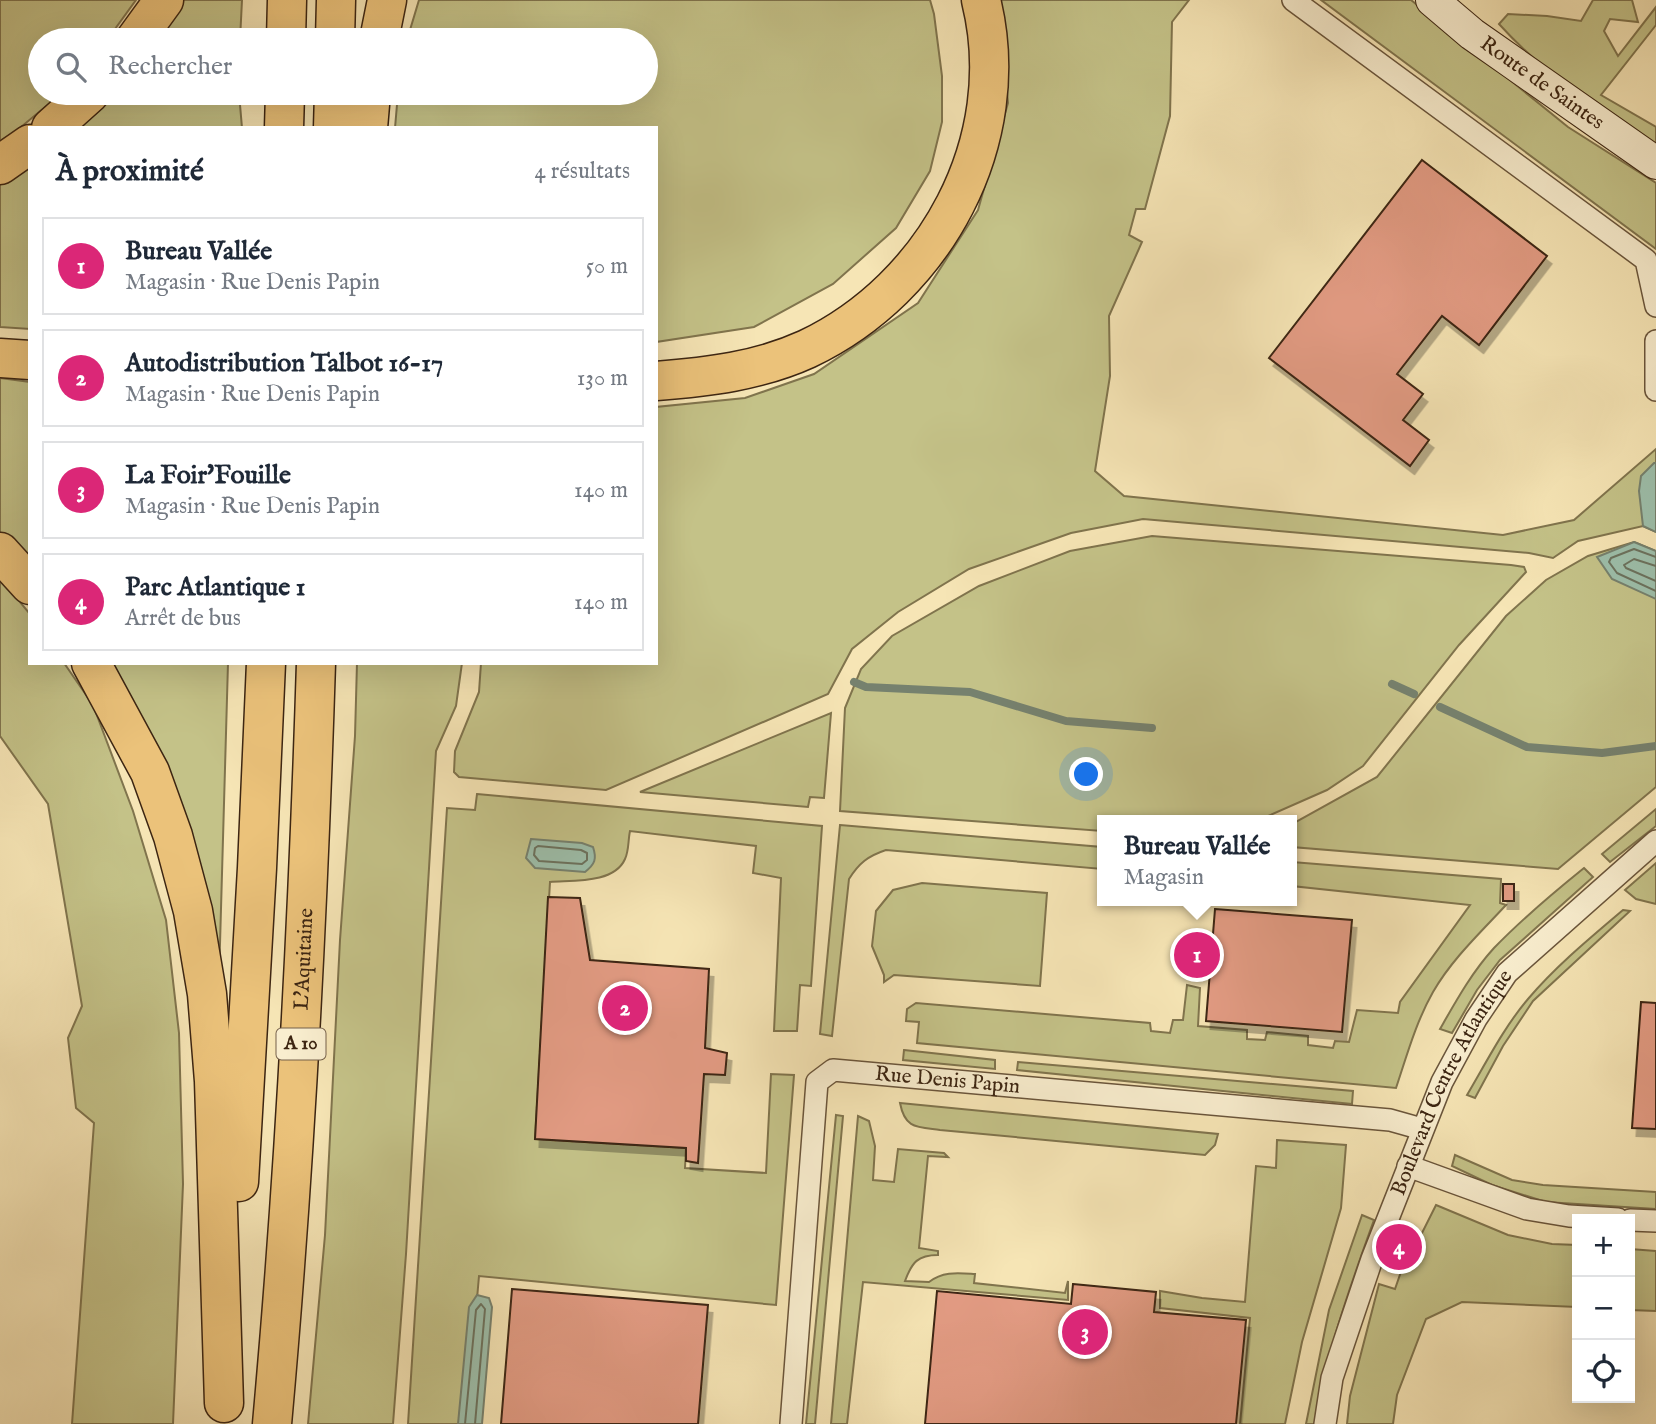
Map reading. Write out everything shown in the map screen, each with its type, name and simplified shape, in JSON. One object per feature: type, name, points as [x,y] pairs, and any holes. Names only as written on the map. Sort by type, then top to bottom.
[{"type":"highway","points":[[144,28],[164,0]]},
{"type":"highway","points":[[286,28],[287,0]]},
{"type":"highway","points":[[335,28],[336,0]]},
{"type":"highway","points":[[381,28],[387,0]]},
{"type":"highway","points":[[658,362],[715,355],[796,330],[852,296],[895,257],[935,200],[958,139],[966,94],[966,71],[963,19],[958,0]]},
{"type":"highway","points":[[658,381],[720,375],[749,369],[806,349],[856,320],[899,284],[917,263],[933,243],[956,203],[973,168],[981,138],[986,110],[989,59],[981,0]]},
{"type":"highway","points":[[53,126],[77,105]]},
{"type":"highway","points":[[284,126],[285,105]]},
{"type":"highway","points":[[333,126],[334,105]]},
{"type":"highway","points":[[368,126],[370,105]]},
{"type":"highway","points":[[0,165],[28,145]]},
{"type":"highway","points":[[0,341],[28,343]]},
{"type":"highway","points":[[0,358],[28,360]]},
{"type":"highway","points":[[0,552],[28,583]]},
{"type":"highway","points":[[92,665],[150,772],[173,836],[193,911],[207,994],[214,1081],[223,1413]]},
{"type":"highway","name":"A 10","points":[[223,1413],[244,1106],[266,665]]},
{"type":"highway","name":"L'Aquitaine","points":[[272,1424],[298,1111],[310,871],[316,665]]},
{"type":"street","points":[[1293,0],[1646,260],[1656,306]]},
{"type":"street","name":"Route de Saintes","points":[[1432,0],[1472,34],[1656,163]]},
{"type":"street","points":[[1656,341],[1656,390]]},
{"type":"street","name":"Boulevard Centre Atlantique","points":[[1325,1424],[1332,1378],[1372,1259],[1422,1129],[1453,1060],[1476,1018],[1507,973],[1656,841]]},
{"type":"street","name":"Rue Denis Papin","points":[[792,1424],[817,1082],[833,1070],[1390,1120],[1422,1129]]},
{"type":"street","points":[[1408,1166],[1527,1209],[1572,1216]]},
{"type":"street","points":[[1635,1220],[1656,1222]]},
{"type":"shaded area","points":[[0,0],[136,0],[116,28],[28,28],[28,105],[48,105],[0,141]]},
{"type":"shaded area","points":[[174,0],[242,0],[241,28],[158,28]]},
{"type":"shaded area","points":[[419,0],[930,0],[942,76],[942,122],[930,171],[896,228],[833,284],[754,327],[658,342],[658,126],[395,126],[397,105],[658,105],[658,28],[411,28]]},
{"type":"shaded area","points":[[999,0],[1189,0],[1172,22],[1170,116],[1145,209],[1136,209],[1129,235],[1142,242],[1109,316],[1110,376],[1095,471],[1124,496],[1503,535],[1574,520],[1656,449],[1656,532],[1643,526],[1578,541],[1553,558],[1529,553],[1143,519],[1071,533],[969,569],[898,612],[852,649],[828,694],[606,790],[459,777],[454,772],[455,751],[479,692],[481,665],[658,665],[658,407],[745,398],[814,374],[918,303],[978,210],[1008,103]]},
{"type":"shaded area","points":[[1321,0],[1411,0],[1568,127],[1656,183],[1656,249]]},
{"type":"shaded area","points":[[1593,0],[1632,0],[1638,22],[1610,19],[1604,31],[1618,56],[1656,7],[1656,25],[1601,95],[1656,127],[1656,147],[1554,75],[1499,24],[1508,14],[1581,21]]},
{"type":"shaded area","points":[[90,105],[240,105],[242,126],[70,126]]},
{"type":"shaded area","points":[[28,157],[28,329],[0,327],[0,178]]},
{"type":"shaded area","points":[[0,378],[28,382],[28,570],[0,540]]},
{"type":"shaded area","points":[[1152,536],[1511,565],[1524,567],[1526,572],[1459,645],[1363,766],[1327,790],[1270,815],[1097,815],[1097,831],[840,811],[845,708],[861,669],[892,636],[979,586],[1070,551]]},
{"type":"shaded area","points":[[1634,542],[1656,551],[1656,787],[1558,869],[1297,847],[1297,821],[1377,777],[1506,616],[1546,580],[1588,556]]},
{"type":"shaded area","points":[[0,578],[28,612],[28,665],[65,665],[93,705],[133,811],[166,920],[179,1033],[183,1184],[173,1424],[72,1424],[94,1123],[76,1108],[68,1038],[82,1006],[48,804],[0,736]]},
{"type":"shaded area","points":[[104,665],[228,665],[218,1014]]},
{"type":"shaded area","points":[[357,665],[462,665],[456,706],[436,751],[406,1254],[393,1424],[308,1424],[325,1235],[340,940],[355,736]]},
{"type":"shaded area","points":[[831,713],[824,798],[810,797],[808,807],[640,792]]},
{"type":"shaded area","points":[[477,794],[822,826],[811,986],[800,985],[797,1031],[774,1031],[781,878],[753,873],[756,846],[630,831],[625,859],[612,873],[592,879],[550,882],[535,1139],[686,1148],[685,1168],[766,1173],[771,1074],[794,1075],[776,1305],[479,1276],[466,1424],[408,1424],[447,808],[475,810]]},
{"type":"shaded area","points":[[1656,809],[1656,826],[1610,862],[1602,854]]},
{"type":"shaded area","points":[[840,825],[1097,847],[1097,869],[886,850],[860,864],[849,879],[832,1036],[820,1034]]},
{"type":"shaded area","points":[[1297,862],[1501,879],[1500,903],[1506,905],[1458,957],[1433,992],[1417,1027],[1396,1088],[917,1043],[919,1022],[906,1021],[907,1009],[916,1003],[1150,1023],[1151,1031],[1170,1033],[1173,1020],[1183,1020],[1187,985],[1200,988],[1198,1026],[1247,1030],[1247,1039],[1265,1040],[1267,1032],[1308,1036],[1308,1045],[1333,1048],[1335,1041],[1349,1042],[1357,1010],[1398,1013],[1400,1002],[1470,905],[1297,887]]},
{"type":"shaded area","points":[[1656,863],[1656,904],[1636,899],[1625,890]]},
{"type":"shaded area","points":[[1584,868],[1593,877],[1500,960],[1477,990],[1452,1033],[1440,1029],[1471,977],[1494,948],[1538,906]]},
{"type":"shaded area","points":[[922,883],[1047,893],[1040,986],[894,975],[884,982],[884,975],[872,946],[876,911],[893,890]]},
{"type":"shaded area","points":[[1623,910],[1630,911],[1533,1001],[1503,1046],[1475,1098],[1467,1095],[1503,1033],[1528,999],[1562,964]]},
{"type":"shaded area","points":[[904,1050],[995,1060],[995,1069],[903,1060]]},
{"type":"shaded area","points":[[1018,1062],[1353,1091],[1352,1104],[1017,1070]]},
{"type":"shaded area","points":[[900,1103],[1218,1134],[1215,1145],[1205,1155],[940,1130],[913,1125],[905,1118]]},
{"type":"shaded area","points":[[836,1115],[843,1116],[815,1424],[806,1424]]},
{"type":"shaded area","points":[[858,1116],[869,1121],[875,1146],[873,1180],[894,1182],[898,1149],[944,1153],[948,1157],[928,1156],[919,1248],[938,1251],[938,1255],[925,1256],[917,1261],[905,1281],[929,1282],[945,1274],[975,1274],[974,1283],[1065,1293],[1068,1281],[1068,1300],[863,1282],[847,1424],[831,1424]]},
{"type":"shaded area","points":[[1277,1140],[1346,1145],[1341,1208],[1302,1342],[1285,1424],[1240,1424],[1250,1318],[1160,1308],[1160,1291],[1245,1302],[1256,1166],[1276,1168]]},
{"type":"shaded area","points":[[1455,1155],[1512,1180],[1543,1185],[1656,1192],[1656,1209],[1546,1202],[1492,1185],[1452,1166]]},
{"type":"shaded area","points":[[1436,1205],[1508,1235],[1552,1244],[1572,1245],[1572,1307],[1462,1302],[1426,1319],[1397,1395],[1393,1424],[1347,1424],[1350,1396],[1379,1284],[1395,1289],[1413,1237],[1420,1237]]},
{"type":"shaded area","points":[[1362,1215],[1374,1220],[1332,1347],[1317,1424],[1306,1424],[1329,1310]]},
{"type":"shaded area","points":[[1635,1249],[1656,1251],[1656,1311],[1635,1310]]},
{"type":"water","points":[[1654,463],[1656,532],[1643,526],[1639,491],[1641,476]]},
{"type":"water","points":[[1634,542],[1656,551],[1656,599],[1612,579],[1597,557]]},
{"type":"water","points":[[531,839],[582,843],[593,847],[594,861],[585,872],[535,868],[526,858]]},
{"type":"water","points":[[477,1295],[489,1298],[492,1307],[482,1424],[458,1424],[469,1307]]},
{"type":"building","points":[[1422,160],[1547,256],[1479,345],[1442,316],[1397,374],[1423,394],[1403,420],[1429,440],[1410,466],[1269,358]]},
{"type":"building","points":[[1503,884],[1514,884],[1514,901],[1503,901]]},
{"type":"building","points":[[548,897],[580,898],[590,960],[709,969],[705,1048],[727,1053],[725,1075],[704,1074],[698,1163],[686,1161],[686,1148],[535,1139]]},
{"type":"building","points":[[1215,909],[1352,920],[1342,1032],[1206,1021]]},
{"type":"building","points":[[1641,1002],[1656,1003],[1656,1129],[1632,1128]]},
{"type":"building","points":[[1073,1284],[1156,1292],[1154,1312],[1246,1320],[1236,1424],[925,1424],[937,1291],[1071,1304]]},
{"type":"building","points":[[512,1289],[708,1305],[698,1424],[501,1424]]},
{"type":"waterway","points":[[854,682],[866,687],[970,692],[1066,721],[1152,728]]},
{"type":"waterway","points":[[1392,684],[1414,694]]},
{"type":"waterway","points":[[1440,707],[1527,747],[1602,753],[1656,746]]},
{"type":"place","name":"Bureau Vallée","points":[[1197,955]]},
{"type":"place","name":"Autodistribution Talbot 16-17","points":[[625,1008]]},
{"type":"place","name":"Parc Atlantique 1","points":[[1399,1247]]},
{"type":"place","name":"La Foir'Fouille","points":[[1085,1332]]}]
